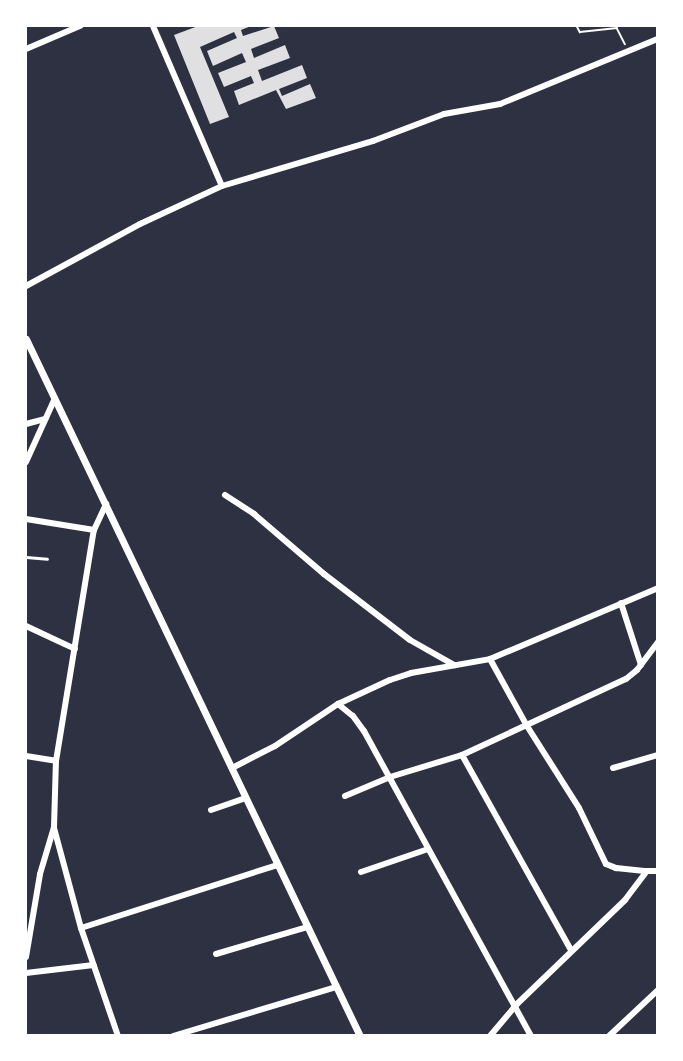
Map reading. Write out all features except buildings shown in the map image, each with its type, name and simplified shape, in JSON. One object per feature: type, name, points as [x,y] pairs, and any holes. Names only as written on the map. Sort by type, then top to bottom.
[{"type":"street","points":[[26,50],[80,26]]},
{"type":"street","points":[[153,26],[222,186]]},
{"type":"street","points":[[26,286],[140,224],[222,186],[373,141],[444,114],[500,104],[657,39]]},
{"type":"street","points":[[26,339],[360,1035]]},
{"type":"street","points":[[26,462],[55,398]]},
{"type":"street","points":[[26,424],[45,419]]},
{"type":"street","points":[[225,495],[254,514],[324,574],[410,639],[454,665]]},
{"type":"street","points":[[26,957],[40,874],[54,827],[56,761],[94,530],[106,504]]},
{"type":"street","points":[[26,519],[94,530]]},
{"type":"street","points":[[232,768],[275,746],[338,704],[390,680],[490,659],[657,588]]},
{"type":"street","points":[[621,603],[641,665]]},
{"type":"street","points":[[26,626],[75,649]]},
{"type":"street","points":[[345,796],[390,777],[462,755],[626,679],[641,665],[657,642]]},
{"type":"street","points":[[490,659],[527,726],[579,808],[606,864],[616,868],[657,871]]},
{"type":"street","points":[[338,704],[358,722],[517,1004],[531,1035]]},
{"type":"street","points":[[462,755],[571,950]]},
{"type":"street","points":[[613,768],[657,755]]},
{"type":"street","points":[[26,756],[56,761]]},
{"type":"street","points":[[211,810],[246,798]]},
{"type":"street","points":[[54,827],[81,928],[118,1035]]},
{"type":"street","points":[[361,872],[428,849]]},
{"type":"street","points":[[81,928],[278,865]]},
{"type":"street","points":[[490,1035],[517,1004],[571,950],[625,900],[648,871]]},
{"type":"street","points":[[216,954],[307,927]]},
{"type":"street","points":[[26,973],[94,965]]},
{"type":"street","points":[[172,1035],[336,987]]},
{"type":"street","points":[[609,1035],[657,990]]},
{"type":"lane","points":[[26,557],[47,559]]},
{"type":"path","points":[[577,26],[580,32],[617,28],[630,52]]}]
